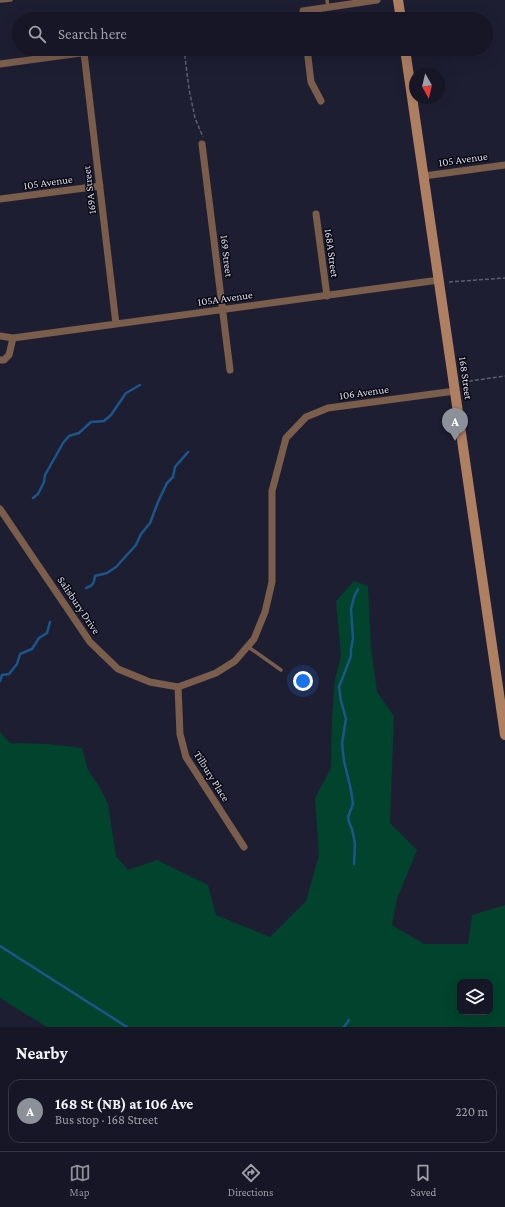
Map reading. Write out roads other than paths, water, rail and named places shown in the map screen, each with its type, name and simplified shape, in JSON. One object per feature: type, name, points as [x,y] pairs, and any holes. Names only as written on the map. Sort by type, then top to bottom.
[{"type":"street","points":[[303,12],[327,4],[377,0]]},
{"type":"street","points":[[398,0],[400,12]]},
{"type":"street","points":[[0,64],[61,56]]},
{"type":"street","name":"169A Street","points":[[84,56],[116,324]]},
{"type":"street","points":[[308,56],[311,82],[321,101]]},
{"type":"street","name":"168 Street","points":[[406,56],[424,176],[444,281],[455,391],[505,735]]},
{"type":"street","name":"169 Street","points":[[202,144],[230,370]]},
{"type":"street","name":"105 Avenue","points":[[424,176],[505,165]]},
{"type":"street","name":"105 Avenue","points":[[0,199],[100,186]]},
{"type":"street","name":"168A Street","points":[[316,214],[327,296]]},
{"type":"street","name":"105A Avenue","points":[[0,336],[13,338],[444,281]]},
{"type":"street","points":[[0,360],[4,360],[8,355],[13,338]]},
{"type":"street","name":"106 Avenue","points":[[248,646],[254,639],[265,612],[272,582],[272,491],[286,438],[306,416],[328,408],[455,391]]},
{"type":"street","name":"Salisbury Drive","points":[[0,509],[90,642],[118,669],[150,682],[178,687]]},
{"type":"street","points":[[178,687],[216,673],[235,661],[248,646]]},
{"type":"street","name":"Tilbury Place","points":[[178,687],[180,734],[186,757],[244,847]]},
{"type":"lane","points":[[0,1],[11,0]]},
{"type":"lane","points":[[248,646],[281,670]]},
{"type":"waterway","points":[[33,498],[38,494],[44,482],[45,475],[63,443],[69,436],[79,433],[91,422],[104,421],[111,415],[126,393],[140,385]]},
{"type":"waterway","points":[[86,588],[93,584],[95,576],[107,573],[116,567],[136,545],[141,534],[150,523],[167,483],[173,477],[175,467],[188,452]]},
{"type":"waterway","points":[[354,864],[355,844],[348,817],[353,804],[344,761],[342,743],[346,719],[339,687],[351,656],[353,639],[351,609],[358,589]]},
{"type":"waterway","points":[[0,681],[2,675],[9,674],[17,664],[20,654],[32,649],[39,638],[47,633],[50,622]]},
{"type":"waterway","points":[[0,946],[127,1027]]},
{"type":"waterway","points":[[344,1027],[349,1020]]},
{"type":"place","name":"168 St (NB) at 106 Ave","points":[[455,441]]}]
